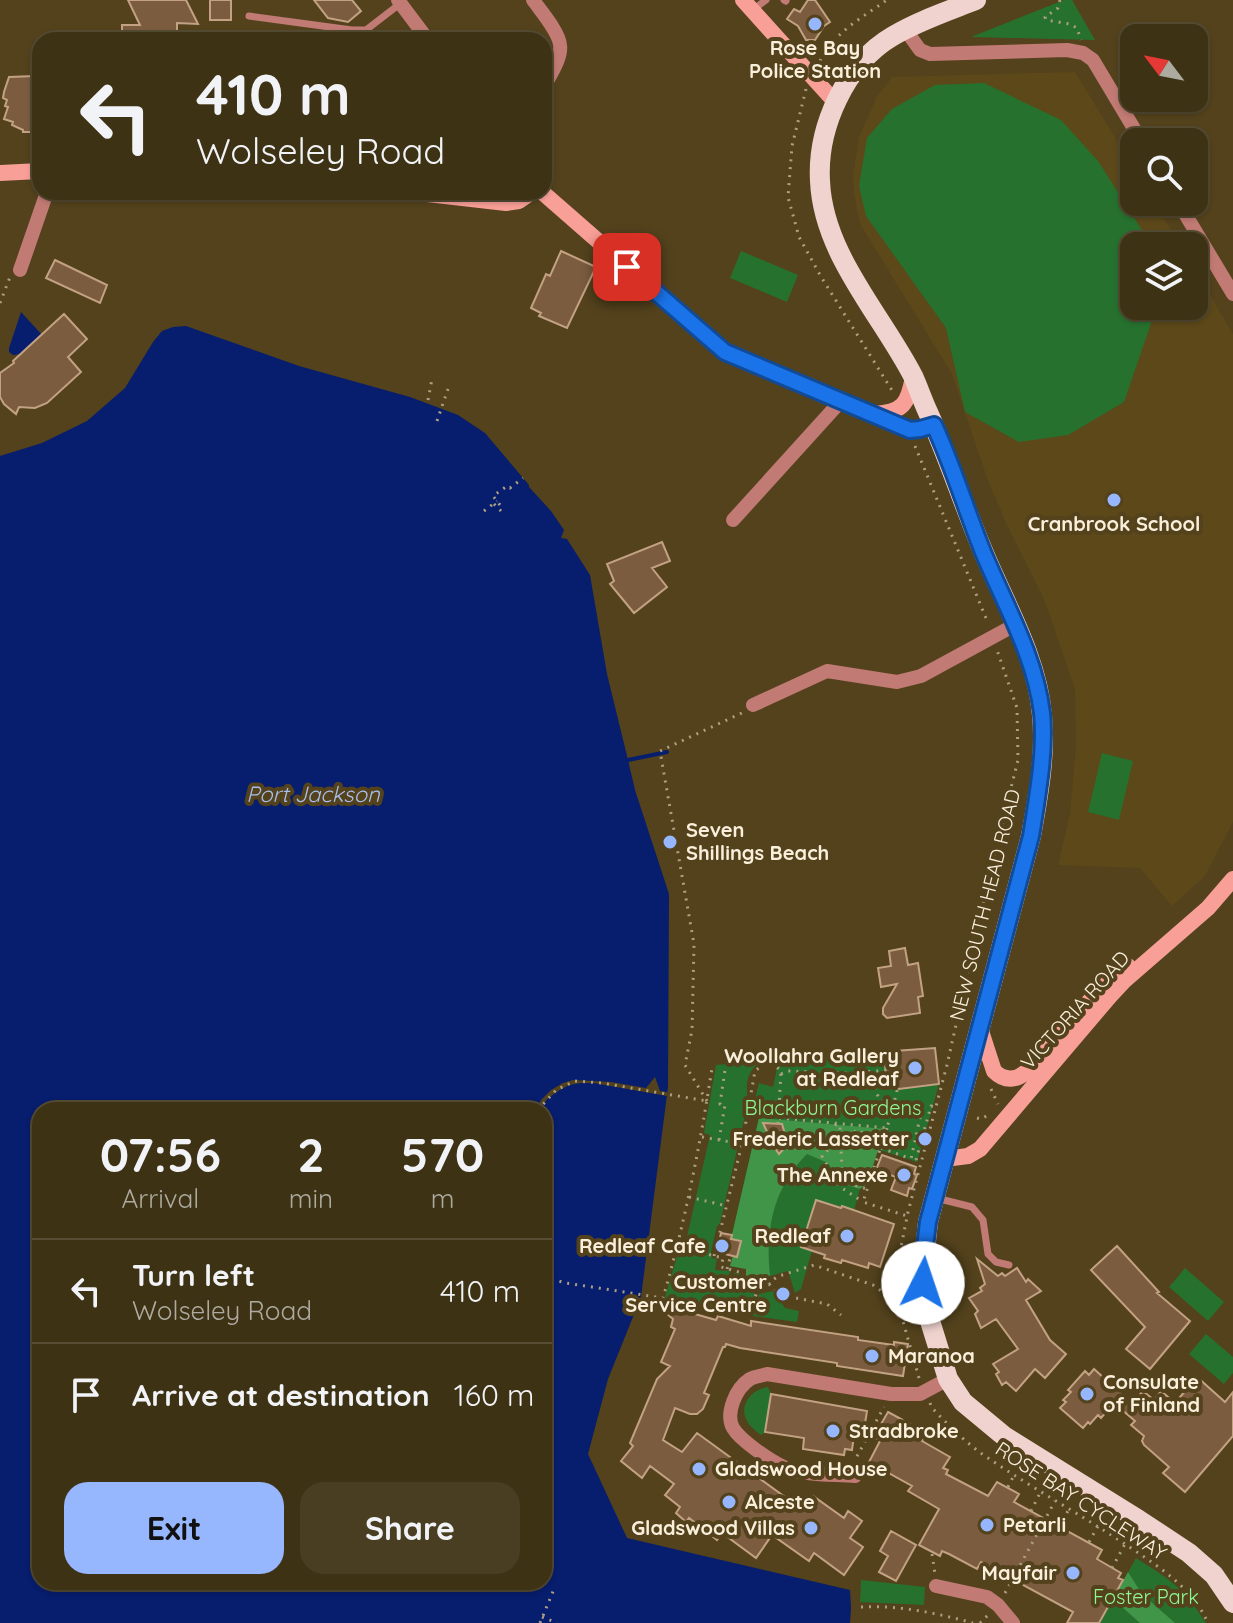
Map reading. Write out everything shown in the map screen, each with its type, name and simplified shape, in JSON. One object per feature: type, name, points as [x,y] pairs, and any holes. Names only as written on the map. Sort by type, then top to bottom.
[{"type":"main road","name":"NEW SOUTH HEAD ROAD","points":[[976,0],[905,29],[890,37],[865,59],[836,103],[824,140],[820,169],[821,196],[837,250],[913,377],[1029,658],[1043,718],[1039,782],[1031,836],[928,1222],[923,1283],[926,1308],[948,1379],[963,1402],[1004,1436],[1189,1553],[1214,1575],[1233,1603]]},
{"type":"street","points":[[533,0],[561,45],[552,71]]},
{"type":"street","points":[[400,2],[422,32]]},
{"type":"street","points":[[747,5],[836,103]]},
{"type":"street","points":[[905,29],[920,50],[930,54],[1067,50],[1083,53],[1093,60],[1134,128]]},
{"type":"street","points":[[0,173],[32,171]]},
{"type":"street","points":[[20,270],[44,200]]},
{"type":"street","points":[[480,200],[506,203],[520,200]]},
{"type":"street","points":[[551,200],[725,352],[910,430],[934,425]]},
{"type":"street","points":[[1186,216],[1233,294]]},
{"type":"street","points":[[873,414],[890,413],[900,408],[909,395],[913,377]]},
{"type":"street","points":[[733,520],[840,402]]},
{"type":"street","points":[[748,709],[827,671],[897,682],[921,676],[1015,625]]},
{"type":"street","name":"VICTORIA ROAD","points":[[945,1159],[968,1156],[980,1149],[1110,996],[1208,908],[1233,879]]},
{"type":"street","points":[[980,1028],[994,1071],[1009,1080],[1021,1076],[1110,979],[1184,927]]},
{"type":"street","points":[[855,1476],[793,1471],[741,1438],[733,1428],[730,1417],[739,1388],[751,1378],[767,1374],[891,1394],[920,1394],[948,1379]]},
{"type":"street","points":[[936,1582],[987,1597],[1013,1623]]},
{"type":"lane","points":[[747,5],[766,0]]},
{"type":"lane","points":[[249,16],[366,30],[400,2]]},
{"type":"lane","points":[[935,1198],[972,1207],[983,1220],[988,1254],[996,1262],[1009,1265]]},
{"type":"path","points":[[825,49],[852,24],[887,0]]},
{"type":"path","points":[[1060,0],[1058,8],[1045,17],[1046,20],[1077,28],[1083,53]]},
{"type":"path","points":[[0,303],[10,277],[20,270]]},
{"type":"path","points":[[428,400],[432,379]]},
{"type":"path","points":[[437,421],[448,389]]},
{"type":"path","points":[[915,445],[989,626]]},
{"type":"path","points":[[501,511],[493,496],[523,478]]},
{"type":"path","points":[[484,511],[497,503]]},
{"type":"path","points":[[914,1366],[899,1304],[899,1257],[1018,760],[1017,708],[997,648]]},
{"type":"path","points":[[707,1101],[685,1065],[692,1030],[694,944],[660,751],[748,709]]},
{"type":"path","points":[[714,1256],[742,1144],[755,1071],[765,1063],[776,1066],[781,1074],[778,1124]]},
{"type":"path","points":[[552,1279],[663,1298],[689,1197],[712,1068]]},
{"type":"path","points":[[719,1140],[725,1105],[720,1104],[725,1070]]},
{"type":"path","points":[[781,1074],[788,1071],[896,1070],[898,1087],[863,1202]]},
{"type":"path","points":[[875,1072],[875,1091],[881,1101],[921,1113],[911,1159]]},
{"type":"path","points":[[545,1102],[556,1090],[575,1081],[707,1101]]},
{"type":"path","points":[[977,1118],[985,1118],[998,1103],[990,1086]]},
{"type":"path","points":[[880,1148],[916,1160],[931,1106],[936,1107]]},
{"type":"path","points":[[778,1118],[884,1128]]},
{"type":"path","points":[[836,1123],[835,1126],[840,1127],[842,1169],[850,1184],[867,1189]]},
{"type":"path","points":[[840,1135],[854,1134],[856,1130],[874,1135],[884,1128]]},
{"type":"path","points":[[830,1135],[830,1148],[822,1156],[839,1186],[863,1202],[907,1216]]},
{"type":"path","points":[[701,1137],[742,1144]]},
{"type":"path","points":[[689,1197],[727,1206]]},
{"type":"path","points":[[678,1247],[723,1258],[721,1267],[730,1272],[743,1273],[742,1285],[757,1290],[782,1275],[814,1265],[873,1285],[899,1304]]},
{"type":"path","points":[[730,1258],[730,1272]]},
{"type":"path","points":[[769,1284],[780,1295],[827,1304],[841,1315]]},
{"type":"path","points":[[752,1312],[757,1290]]},
{"type":"path","points":[[855,1476],[856,1458],[884,1406]]},
{"type":"path","name":"ROSE BAY CYCLEWAY","points":[[932,1408],[960,1437],[989,1460],[1173,1577],[1192,1596],[1208,1623]]},
{"type":"path","points":[[1008,1487],[1014,1475]]},
{"type":"path","points":[[1031,1511],[1041,1491]]},
{"type":"path","points":[[1009,1586],[1056,1500]]},
{"type":"path","points":[[1059,1527],[1068,1511]]},
{"type":"path","points":[[1089,1542],[1097,1528]]},
{"type":"path","points":[[1112,1568],[1124,1546]]},
{"type":"path","points":[[932,1554],[936,1582]]},
{"type":"path","points":[[540,1623],[554,1589]]},
{"type":"path","points":[[861,1607],[911,1609],[973,1623]]},
{"type":"path","points":[[542,1617],[557,1623]]},
{"type":"shaded area","name":"Cranbrook School","points":[[1075,72],[1120,145],[1120,216],[1163,216],[1172,232],[1120,232],[1120,320],[1208,320],[1208,292],[1233,334],[1233,822],[1205,876],[1172,906],[1140,868],[1058,865],[1070,814],[1076,746],[1075,689],[1044,599],[987,478],[952,374],[860,224],[853,176],[859,137],[876,98],[892,77]]},
{"type":"green space","points":[[1064,0],[1072,0],[1095,40],[971,37]]},
{"type":"green space","points":[[984,83],[1061,120],[1098,161],[1120,196],[1120,216],[1133,216],[1143,232],[1120,232],[1120,320],[1152,320],[1124,402],[1068,435],[1019,442],[965,412],[946,328],[866,216],[859,186],[867,138],[892,109],[935,85]]},
{"type":"green space","points":[[741,251],[798,275],[787,302],[730,278]]},
{"type":"green space","points":[[1102,753],[1133,761],[1119,820],[1088,812]]},
{"type":"green space","name":"Blackburn Gardens","points":[[894,1051],[885,1060],[886,1082],[899,1090],[939,1084],[917,1162],[880,1150],[828,1163],[840,1183],[860,1189],[854,1210],[816,1200],[801,1246],[812,1251],[801,1289],[795,1293],[788,1271],[763,1278],[765,1284],[756,1288],[746,1283],[746,1269],[730,1266],[733,1256],[737,1257],[731,1239],[759,1118],[751,1116],[759,1083],[773,1087],[779,1059]]},
{"type":"green space","points":[[761,1061],[748,1080],[748,1103],[711,1252],[712,1258],[717,1259],[715,1270],[730,1271],[729,1275],[733,1277],[734,1273],[741,1274],[740,1286],[755,1292],[751,1310],[747,1314],[664,1301],[679,1249],[684,1250],[710,1135],[704,1133],[716,1065]]},
{"type":"green space","points":[[759,1118],[885,1129],[867,1184],[860,1189],[840,1183],[828,1163],[807,1154],[795,1167],[774,1210],[769,1242],[770,1276],[763,1278],[765,1284],[756,1288],[746,1283],[746,1269],[730,1266],[733,1256],[737,1257],[731,1239]]},
{"type":"green space","points":[[1185,1268],[1224,1302],[1208,1321],[1169,1287]]},
{"type":"green space","points":[[773,1291],[785,1308],[799,1311],[797,1322],[753,1316],[759,1294]]},
{"type":"green space","points":[[1206,1334],[1233,1357],[1233,1373],[1224,1384],[1189,1354]]},
{"type":"green space","points":[[768,1387],[771,1394],[765,1432],[761,1435],[748,1423],[744,1409],[752,1394]]},
{"type":"green space","name":"Foster Park","points":[[1136,1558],[1176,1585],[1206,1623],[1100,1623]]},
{"type":"green space","points":[[1128,1572],[1142,1594],[1175,1623],[1140,1623],[1113,1599]]},
{"type":"green space","points":[[861,1580],[925,1587],[924,1605],[860,1602]]},
{"type":"water","points":[[21,312],[42,335],[21,354],[13,355],[9,348]]},
{"type":"water","name":"Port Jackson","points":[[186,326],[299,366],[410,397],[458,415],[485,433],[551,511],[564,530],[561,538],[567,539],[590,575],[607,674],[635,790],[669,894],[668,1087],[641,1297],[608,1379],[588,1454],[627,1538],[850,1590],[850,1623],[0,1623],[0,456],[42,443],[87,421],[125,388],[162,331]]},
{"type":"pier","points":[[655,1077],[660,1091],[667,1092],[667,1096],[581,1083],[569,1085],[545,1102],[540,1102],[551,1090],[573,1080],[646,1088]]},
{"type":"building","points":[[128,0],[186,0],[198,24],[177,23],[177,32],[122,32],[122,25],[140,25]]},
{"type":"building","points":[[210,0],[231,0],[231,20],[210,20]]},
{"type":"building","points":[[314,0],[352,0],[361,11],[348,22],[328,18]]},
{"type":"building","points":[[808,0],[815,0],[830,22],[815,40],[806,40],[798,26],[787,19],[794,9],[800,12]]},
{"type":"building","points":[[32,76],[32,132],[23,132],[12,125],[13,122],[4,119],[8,107],[5,106],[7,100],[3,98],[9,77]]},
{"type":"building","points":[[561,251],[596,267],[567,328],[539,316],[541,313],[531,308],[546,274],[550,276]]},
{"type":"building","points":[[55,260],[107,285],[100,303],[46,278]]},
{"type":"building","points":[[64,314],[87,339],[68,357],[81,372],[47,403],[35,408],[19,407],[16,414],[0,397],[0,373]]},
{"type":"building","points":[[662,542],[670,561],[652,568],[667,587],[634,613],[610,584],[614,581],[607,564]]},
{"type":"building","points":[[905,948],[908,965],[918,963],[923,996],[918,997],[920,1013],[887,1018],[883,1008],[897,984],[881,987],[878,968],[891,966],[889,951]]},
{"type":"building","points":[[935,1048],[939,1084],[899,1089],[886,1082],[885,1060],[894,1051]]},
{"type":"building","points":[[763,1123],[782,1124],[788,1144],[779,1154],[773,1145]]},
{"type":"building","name":"The Annexe","points":[[882,1155],[916,1167],[914,1174],[917,1175],[907,1196],[891,1190],[896,1177],[876,1170]]},
{"type":"building","name":"Redleaf","points":[[816,1200],[894,1224],[880,1267],[869,1263],[868,1268],[842,1260],[841,1263],[801,1247]]},
{"type":"building","points":[[721,1233],[741,1241],[737,1257],[717,1252]]},
{"type":"building","points":[[1117,1246],[1157,1293],[1190,1321],[1150,1369],[1126,1349],[1145,1327],[1091,1270]]},
{"type":"building","points":[[977,1259],[998,1276],[1002,1273],[1005,1276],[1017,1268],[1026,1282],[1028,1279],[1041,1291],[1026,1300],[1050,1340],[1066,1354],[1045,1378],[1035,1369],[1016,1391],[1006,1382],[1002,1385],[993,1364],[1018,1349],[996,1319],[981,1328],[975,1314],[978,1311],[969,1298],[982,1291],[980,1288],[985,1284]]},
{"type":"building","points":[[653,1302],[716,1320],[718,1316],[751,1326],[751,1321],[858,1337],[858,1340],[908,1344],[903,1376],[726,1344],[704,1393],[709,1395],[703,1409],[697,1414],[690,1414],[675,1408],[663,1440],[682,1452],[697,1433],[803,1510],[813,1496],[844,1518],[848,1511],[862,1521],[850,1538],[863,1547],[844,1575],[814,1553],[809,1561],[772,1535],[756,1558],[722,1533],[717,1540],[689,1518],[686,1522],[676,1513],[680,1507],[665,1495],[674,1484],[650,1466],[642,1478],[621,1461],[633,1446],[630,1443],[657,1379],[670,1366],[661,1362],[675,1329],[671,1327],[673,1319]]},
{"type":"building","points":[[1094,1369],[1132,1403],[1143,1391],[1154,1400],[1161,1391],[1175,1403],[1197,1377],[1225,1402],[1233,1392],[1233,1436],[1185,1492],[1163,1473],[1169,1467],[1144,1445],[1144,1436],[1131,1425],[1135,1421],[1114,1403],[1101,1418],[1098,1415],[1083,1428],[1060,1408],[1071,1392],[1068,1390],[1085,1371],[1089,1375]]},
{"type":"building","name":"Stradbroke","points":[[771,1394],[867,1411],[863,1436],[854,1435],[852,1450],[845,1449],[844,1455],[803,1449],[804,1438],[765,1432]]},
{"type":"building","points":[[888,1412],[927,1433],[922,1441],[950,1457],[943,1468],[948,1470],[946,1474],[988,1496],[997,1482],[1019,1494],[1014,1502],[1102,1550],[1097,1559],[1121,1573],[1118,1578],[1123,1580],[1099,1623],[1067,1623],[1073,1612],[981,1562],[977,1569],[942,1551],[940,1556],[919,1545],[939,1509],[908,1491],[912,1486],[869,1462],[881,1439],[873,1438]]},
{"type":"building","points":[[891,1531],[916,1545],[896,1581],[879,1572],[888,1556],[880,1551]]},
{"type":"waterway","points":[[628,760],[667,752]]},
{"type":"place","name":"Rose Bay Police Station","points":[[815,24]]},
{"type":"place","name":"Cranbrook School","points":[[1114,500]]},
{"type":"place","name":"Seven Shillings Beach","points":[[670,842]]},
{"type":"place","name":"Woollahra Gallery at Redleaf","points":[[915,1068]]},
{"type":"place","name":"Frederic Lassetter","points":[[925,1139]]},
{"type":"place","name":"The Annexe","points":[[904,1175]]},
{"type":"place","name":"Redleaf","points":[[847,1236]]},
{"type":"place","name":"Redleaf Cafe","points":[[722,1246]]},
{"type":"place","name":"Customer Service Centre","points":[[783,1294]]},
{"type":"place","name":"Maranoa","points":[[872,1356]]},
{"type":"place","name":"Consulate of Finland","points":[[1087,1394]]},
{"type":"place","name":"Stradbroke","points":[[833,1431]]},
{"type":"place","name":"Gladswood House","points":[[699,1469]]},
{"type":"place","name":"Alceste","points":[[729,1502]]},
{"type":"place","name":"Petarli","points":[[987,1525]]},
{"type":"place","name":"Gladswood Villas","points":[[811,1528]]},
{"type":"place","name":"Mayfair","points":[[1073,1573]]},
{"type":"route","points":[[627,267],[725,352],[910,430],[934,425],[1038,687],[1043,718],[1038,795],[1031,836],[928,1222],[923,1283]]}]
